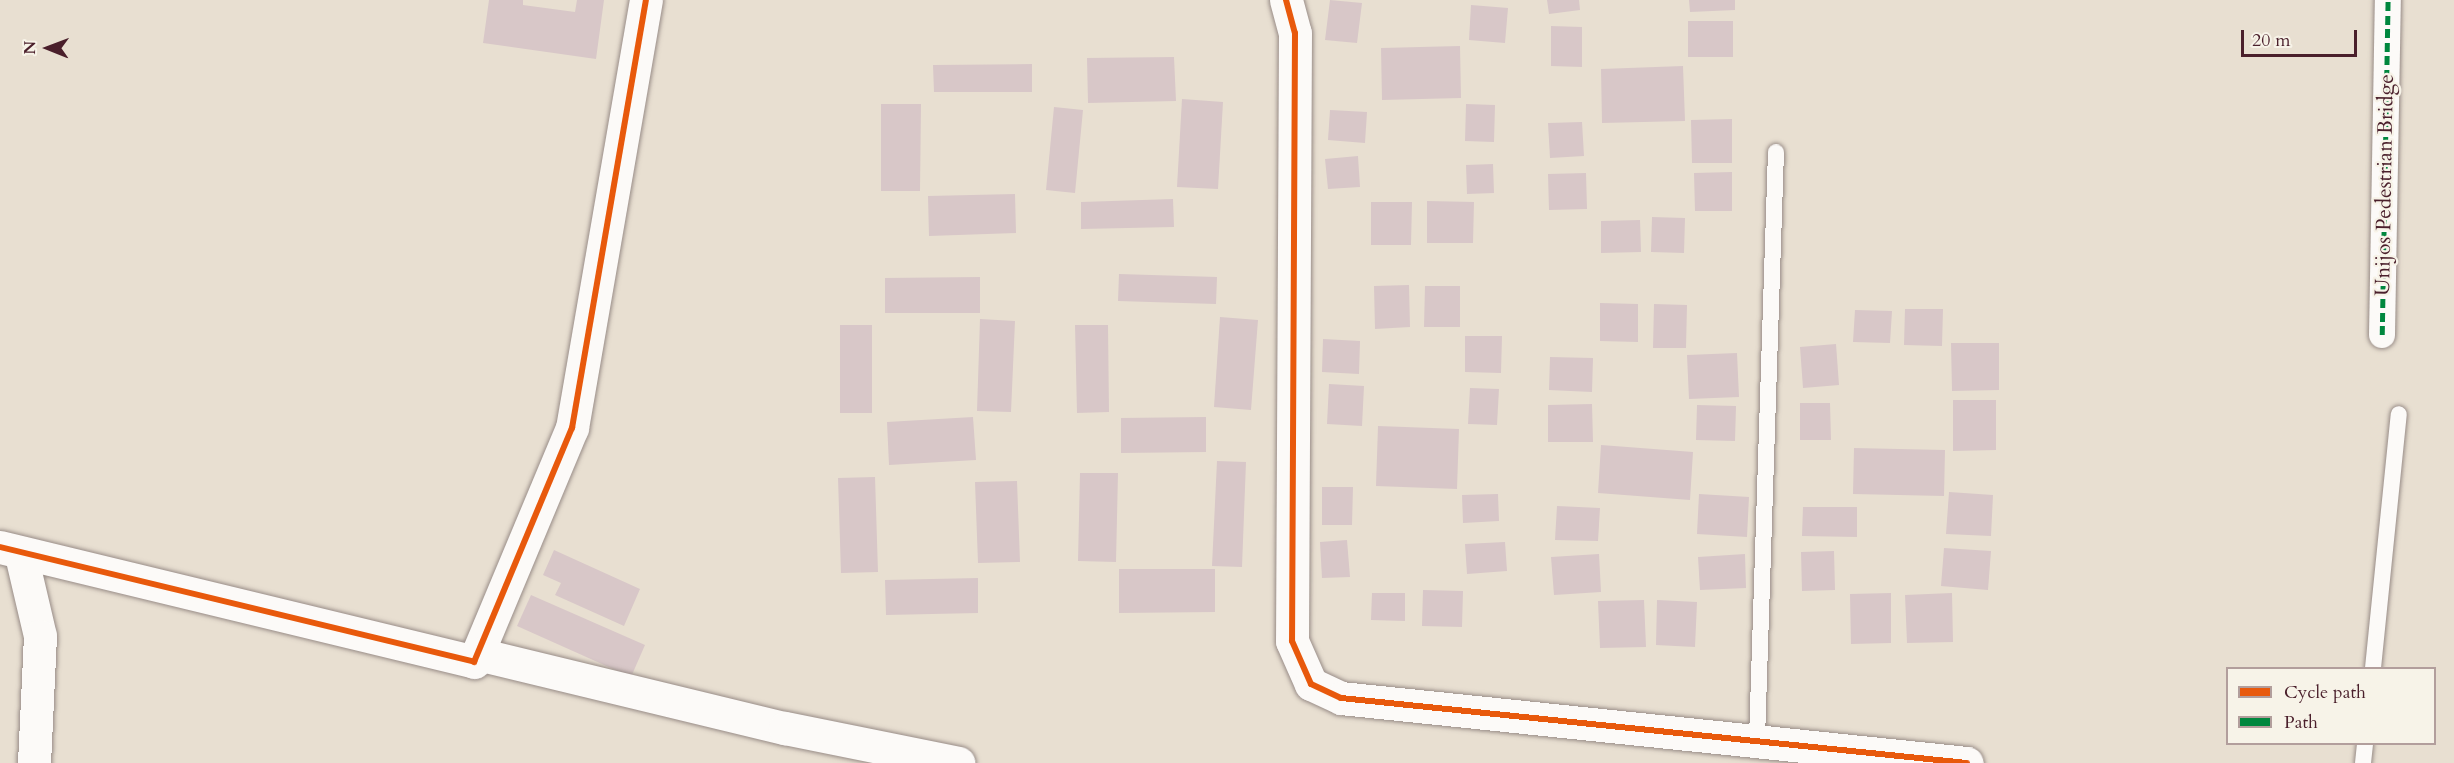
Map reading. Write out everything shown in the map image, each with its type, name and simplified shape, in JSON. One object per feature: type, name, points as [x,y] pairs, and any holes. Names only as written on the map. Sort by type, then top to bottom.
[{"type":"street","points":[[10,551],[327,624],[474,662],[572,428],[646,0]]},
{"type":"street","points":[[1286,0],[1295,33],[1292,641],[1311,684],[1341,698],[1757,739],[1967,763]]},
{"type":"street","name":"Unijos Pedestrian Bridge","points":[[2382,335],[2388,0]]},
{"type":"street","points":[[10,551],[40,636],[34,763]]},
{"type":"street","points":[[478,654],[785,728],[958,763]]},
{"type":"lane","points":[[1757,739],[1776,152]]},
{"type":"lane","points":[[2373,667],[2399,414]]},
{"type":"lane","points":[[2363,763],[2365,745]]},
{"type":"building","points":[[489,0],[523,0],[523,5],[575,12],[577,0],[604,0],[596,59],[483,43]]},
{"type":"building","points":[[1330,0],[1362,3],[1357,43],[1325,40]]},
{"type":"building","points":[[1547,0],[1579,0],[1580,10],[1549,14]]},
{"type":"building","points":[[1689,0],[1735,0],[1735,10],[1690,12]]},
{"type":"building","points":[[1471,5],[1508,8],[1505,43],[1469,40]]},
{"type":"building","points":[[1688,21],[1733,21],[1733,57],[1688,57]]},
{"type":"building","points":[[1551,26],[1582,27],[1582,67],[1551,66]]},
{"type":"building","points":[[1460,46],[1461,98],[1382,100],[1381,48]]},
{"type":"building","points":[[1174,57],[1176,101],[1088,103],[1087,58]]},
{"type":"building","points":[[1032,64],[1032,92],[934,92],[933,65]]},
{"type":"building","points":[[1683,66],[1685,121],[1602,123],[1601,69]]},
{"type":"building","points":[[1182,99],[1223,102],[1218,189],[1177,187]]},
{"type":"building","points":[[881,104],[921,104],[920,191],[881,191]]},
{"type":"building","points":[[1466,104],[1495,105],[1494,142],[1465,141]]},
{"type":"building","points":[[1054,107],[1083,110],[1075,193],[1046,190]]},
{"type":"building","points":[[1330,110],[1367,112],[1365,143],[1328,140]]},
{"type":"building","points":[[1732,119],[1732,163],[1692,163],[1691,120]]},
{"type":"building","points":[[1582,122],[1584,156],[1550,158],[1548,123]]},
{"type":"building","points":[[1358,156],[1360,187],[1328,189],[1325,159]]},
{"type":"building","points":[[1493,164],[1494,193],[1467,194],[1466,165]]},
{"type":"building","points":[[1732,172],[1732,211],[1695,211],[1694,173]]},
{"type":"building","points":[[1586,173],[1587,209],[1549,210],[1548,174]]},
{"type":"building","points":[[1015,194],[1016,233],[929,236],[928,196]]},
{"type":"building","points":[[1173,199],[1174,227],[1081,229],[1081,202]]},
{"type":"building","points":[[1427,201],[1474,202],[1473,243],[1427,243]]},
{"type":"building","points":[[1371,202],[1412,202],[1411,245],[1371,245]]},
{"type":"building","points":[[1652,217],[1685,218],[1684,253],[1651,252]]},
{"type":"building","points":[[1640,220],[1641,252],[1601,253],[1601,221]]},
{"type":"building","points":[[1119,274],[1217,277],[1216,304],[1118,301]]},
{"type":"building","points":[[980,277],[980,313],[885,313],[885,278]]},
{"type":"building","points":[[1409,285],[1410,327],[1375,329],[1374,286]]},
{"type":"building","points":[[1425,286],[1460,286],[1460,327],[1424,327]]},
{"type":"building","points":[[1600,303],[1638,304],[1638,342],[1600,341]]},
{"type":"building","points":[[1654,304],[1687,305],[1686,348],[1653,348]]},
{"type":"building","points":[[1905,309],[1943,309],[1942,346],[1904,345]]},
{"type":"building","points":[[1855,310],[1892,311],[1890,343],[1853,342]]},
{"type":"building","points":[[1220,317],[1258,320],[1251,410],[1214,407]]},
{"type":"building","points":[[980,319],[1015,321],[1011,412],[977,411]]},
{"type":"building","points":[[840,325],[872,325],[872,413],[840,413]]},
{"type":"building","points":[[1075,325],[1108,325],[1109,412],[1077,413]]},
{"type":"building","points":[[1465,336],[1502,336],[1501,373],[1465,372]]},
{"type":"building","points":[[1323,339],[1360,341],[1359,374],[1322,372]]},
{"type":"building","points":[[1951,343],[1999,343],[1999,390],[1952,391]]},
{"type":"building","points":[[1836,344],[1839,385],[1803,388],[1800,347]]},
{"type":"building","points":[[1737,353],[1739,397],[1689,399],[1687,355]]},
{"type":"building","points":[[1550,357],[1593,358],[1592,392],[1549,390]]},
{"type":"building","points":[[1329,384],[1364,386],[1362,426],[1327,424]]},
{"type":"building","points":[[1470,388],[1499,389],[1497,425],[1468,424]]},
{"type":"building","points":[[1953,400],[1996,400],[1996,450],[1953,451]]},
{"type":"building","points":[[1800,403],[1830,403],[1831,440],[1800,440]]},
{"type":"building","points":[[1592,404],[1593,442],[1548,442],[1548,405]]},
{"type":"building","points":[[1697,405],[1736,406],[1735,441],[1696,440]]},
{"type":"building","points":[[973,417],[976,460],[889,465],[887,422]]},
{"type":"building","points":[[1206,417],[1206,452],[1121,453],[1121,418]]},
{"type":"building","points":[[1378,426],[1459,429],[1457,489],[1376,486]]},
{"type":"building","points":[[1601,445],[1693,452],[1690,500],[1598,493]]},
{"type":"building","points":[[1854,448],[1945,450],[1944,496],[1853,494]]},
{"type":"building","points":[[1217,461],[1246,462],[1242,567],[1212,566]]},
{"type":"building","points":[[1080,473],[1118,473],[1116,562],[1078,561]]},
{"type":"building","points":[[875,477],[878,572],[841,573],[838,478]]},
{"type":"building","points":[[1017,481],[1020,562],[978,563],[975,482]]},
{"type":"building","points":[[1322,487],[1353,487],[1352,525],[1322,525]]},
{"type":"building","points":[[1949,492],[1993,495],[1991,536],[1946,534]]},
{"type":"building","points":[[1498,494],[1499,521],[1463,523],[1462,495]]},
{"type":"building","points":[[1699,494],[1749,497],[1747,537],[1697,534]]},
{"type":"building","points":[[1557,506],[1600,508],[1598,541],[1555,540]]},
{"type":"building","points":[[1803,507],[1857,507],[1857,537],[1802,536]]},
{"type":"building","points":[[1347,540],[1350,577],[1322,578],[1320,542]]},
{"type":"building","points":[[1505,542],[1507,571],[1467,574],[1465,544]]},
{"type":"building","points":[[1944,548],[1991,551],[1988,590],[1941,586]]},
{"type":"building","points":[[554,550],[640,589],[624,626],[555,595],[561,583],[543,575]]},
{"type":"building","points":[[1834,551],[1835,590],[1802,591],[1801,552]]},
{"type":"building","points":[[1599,554],[1601,592],[1554,595],[1551,557]]},
{"type":"building","points":[[1745,554],[1746,588],[1700,590],[1698,557]]},
{"type":"building","points":[[1119,569],[1215,569],[1215,612],[1119,613]]},
{"type":"building","points":[[978,578],[978,613],[886,615],[885,580]]},
{"type":"building","points":[[1423,590],[1463,591],[1462,627],[1422,626]]},
{"type":"building","points":[[1372,593],[1405,593],[1405,621],[1371,620]]},
{"type":"building","points":[[1891,593],[1891,643],[1851,644],[1850,594]]},
{"type":"building","points":[[1952,593],[1953,642],[1907,643],[1905,595]]},
{"type":"building","points":[[531,595],[645,645],[631,677],[517,626]]},
{"type":"building","points":[[1644,600],[1646,647],[1600,648],[1598,601]]},
{"type":"building","points":[[1657,600],[1697,602],[1695,647],[1656,645]]},
{"type":"marked path","points":[[2382,335],[2388,0]]},
{"type":"cycle path","points":[[0,547],[474,662],[572,428],[646,0]]},
{"type":"cycle path","points":[[1286,0],[1295,33],[1292,641],[1311,684],[1341,698],[1967,763]]}]
